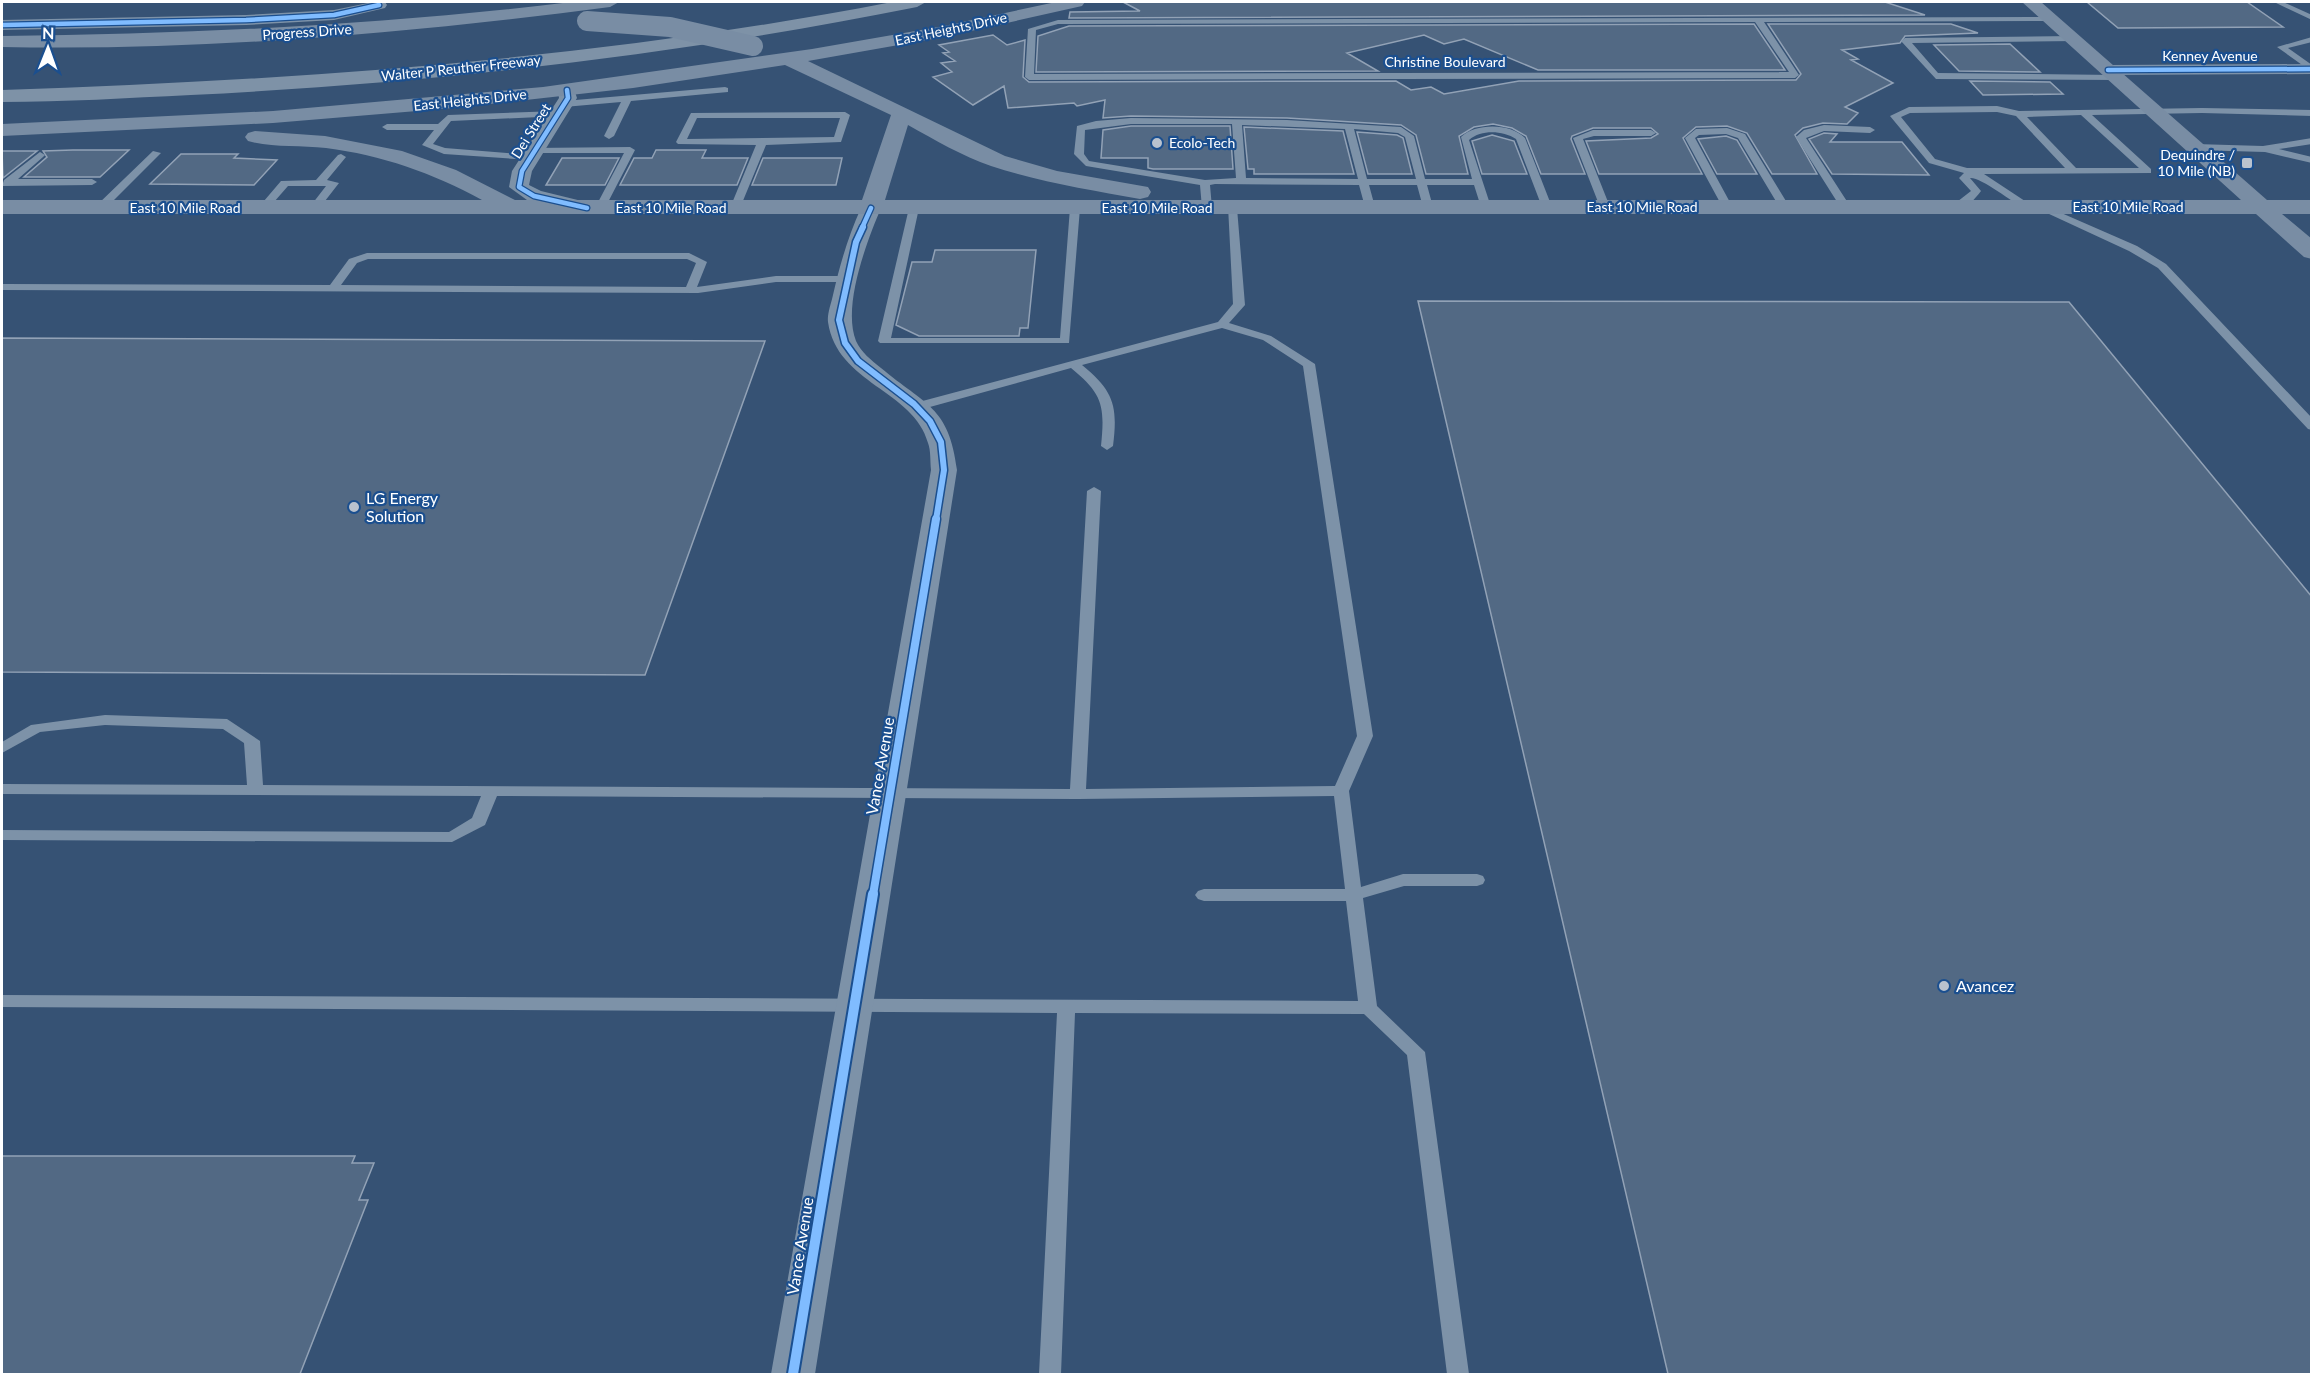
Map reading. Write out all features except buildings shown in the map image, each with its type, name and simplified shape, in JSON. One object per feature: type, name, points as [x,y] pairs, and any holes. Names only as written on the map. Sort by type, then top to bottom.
[{"type":"highway","name":"Walter P Reuther Freeway","points":[[2,96],[232,87],[503,64],[697,40],[917,2]]},
{"type":"highway","points":[[583,28],[712,18]]},
{"type":"main road","name":"Progress Drive","points":[[2,42],[186,39],[424,24],[610,2]]},
{"type":"main road","name":"East Heights Drive","points":[[2,132],[563,103],[902,39],[1076,2]]},
{"type":"main road","points":[[2031,2],[2312,252]]},
{"type":"main road","points":[[424,24],[583,28],[670,27],[753,45],[789,59],[902,113],[966,148],[1027,170],[1101,186],[1327,207]]},
{"type":"main road","points":[[871,208],[902,113]]},
{"type":"main road","points":[[2,132],[263,137],[333,143],[385,153],[424,165],[513,208]]},
{"type":"main road","name":"East 10 Mile Road","points":[[2,207],[1075,208],[1206,196],[1232,208],[2312,207]]},
{"type":"street","points":[[2,25],[246,20],[334,15],[379,5]]},
{"type":"street","name":"Kenney Avenue","points":[[2112,74],[2311,69]]},
{"type":"street","name":"Dei Street","points":[[563,103],[522,171],[519,187],[534,196],[594,208]]},
{"type":"street","name":"Vance Avenue","points":[[793,1374],[944,470],[942,441],[919,406],[853,358],[844,344],[838,320],[862,224],[871,208]]},
{"type":"lane","points":[[2278,2],[2312,18]]},
{"type":"lane","points":[[1758,20],[2051,19]]},
{"type":"lane","name":"Christine Boulevard","points":[[1758,20],[1795,75],[1029,77],[1032,30],[1058,22],[1758,20]]},
{"type":"lane","points":[[2073,39],[1905,40],[1936,76],[2112,74]]},
{"type":"lane","points":[[2311,69],[2281,47],[2312,39]]},
{"type":"lane","points":[[594,208],[630,150],[532,154],[444,151],[427,146],[448,118],[459,115],[563,103],[626,100],[725,90]]},
{"type":"lane","points":[[609,136],[626,100]]},
{"type":"lane","points":[[2312,113],[2154,111],[2019,114],[1997,109],[1909,110],[1895,116],[1932,160],[1985,177],[1999,190],[2134,249],[2162,266],[2312,426]]},
{"type":"lane","points":[[1968,172],[2148,171],[2084,112]]},
{"type":"lane","points":[[2019,114],[2055,152],[2068,171]]},
{"type":"lane","points":[[845,115],[838,140],[762,142],[681,142],[694,116],[845,115]]},
{"type":"lane","points":[[1428,207],[1421,181],[1407,132],[1237,122],[1099,121],[1080,128],[1079,154],[1086,163],[1206,196],[1241,180],[1421,181],[1477,182]]},
{"type":"lane","points":[[1237,122],[1241,180]]},
{"type":"lane","points":[[387,127],[441,127]]},
{"type":"lane","points":[[1349,127],[1370,207]]},
{"type":"lane","points":[[2032,128],[2045,128]]},
{"type":"lane","points":[[2088,128],[2101,128]]},
{"type":"lane","points":[[1845,206],[1801,137],[1806,132],[1821,129],[1870,130]]},
{"type":"lane","points":[[1486,207],[1465,136],[1482,131],[1517,134],[1523,142],[1547,207]]},
{"type":"lane","points":[[1727,207],[1690,138],[1696,132],[1726,131],[1742,136],[1784,206]]},
{"type":"lane","points":[[1605,207],[1578,138],[1593,133],[1651,132]]},
{"type":"lane","points":[[2044,141],[2059,140]]},
{"type":"lane","points":[[2100,140],[2115,140]]},
{"type":"lane","points":[[2195,147],[2264,149],[2312,141]]},
{"type":"lane","points":[[735,208],[762,142]]},
{"type":"lane","points":[[2264,149],[2312,160]]},
{"type":"lane","points":[[2055,152],[2072,152]]},
{"type":"lane","points":[[2110,152],[2127,152]]},
{"type":"lane","points":[[100,208],[156,153]]},
{"type":"lane","points":[[4,185],[40,154]]},
{"type":"lane","points":[[1929,157],[1942,162],[1961,163],[2046,162],[2068,171]]},
{"type":"lane","points":[[319,183],[341,158]]},
{"type":"lane","points":[[1957,207],[1970,199],[1976,191],[1964,178],[1968,172]]},
{"type":"lane","points":[[4,185],[92,182]]},
{"type":"lane","points":[[263,208],[285,183],[334,183],[314,208]]},
{"type":"lane","points":[[914,208],[884,341],[1065,341],[1075,208]]},
{"type":"lane","points":[[1222,324],[1239,305],[1232,208]]},
{"type":"lane","points":[[333,288],[353,261],[367,256],[689,256],[702,262],[690,290]]},
{"type":"lane","points":[[2,287],[690,290],[776,279],[848,279]]},
{"type":"lane","points":[[919,406],[1222,324],[1267,338],[1309,364],[1365,736],[1341,791],[1368,1008],[1416,1052],[1458,1374]]},
{"type":"lane","points":[[1073,364],[1098,383],[1106,395],[1111,415],[1107,446]]},
{"type":"lane","points":[[1078,794],[1094,491]]},
{"type":"lane","points":[[2,748],[36,728],[94,722],[174,720],[227,724],[252,741],[255,790]]},
{"type":"lane","points":[[2,789],[1078,794],[1341,791]]},
{"type":"lane","points":[[2,835],[452,837],[479,821],[491,791]]},
{"type":"lane","points":[[1204,895],[1355,895],[1403,880],[1477,880]]},
{"type":"lane","points":[[2,1001],[1066,1009],[1368,1008]]},
{"type":"lane","points":[[1050,1374],[1066,1009]]},
{"type":"cycle path","points":[[2,25],[246,20],[334,15],[379,5]]},
{"type":"cycle path","points":[[2108,70],[2312,69]]},
{"type":"cycle path","points":[[567,90],[568,98],[522,171],[519,187],[534,196],[587,208]]},
{"type":"cycle path","points":[[793,1374],[944,470],[941,442],[930,421],[914,404],[858,361],[845,343],[839,320],[856,242],[871,208]]},
{"type":"place","name":"Ecolo-Tech","points":[[1157,143]]},
{"type":"place","name":"Dequindre / 10 Mile (NB)","points":[[2247,163]]},
{"type":"place","name":"LG Energy Solution","points":[[354,507]]},
{"type":"place","name":"Avancez","points":[[1944,986]]}]
